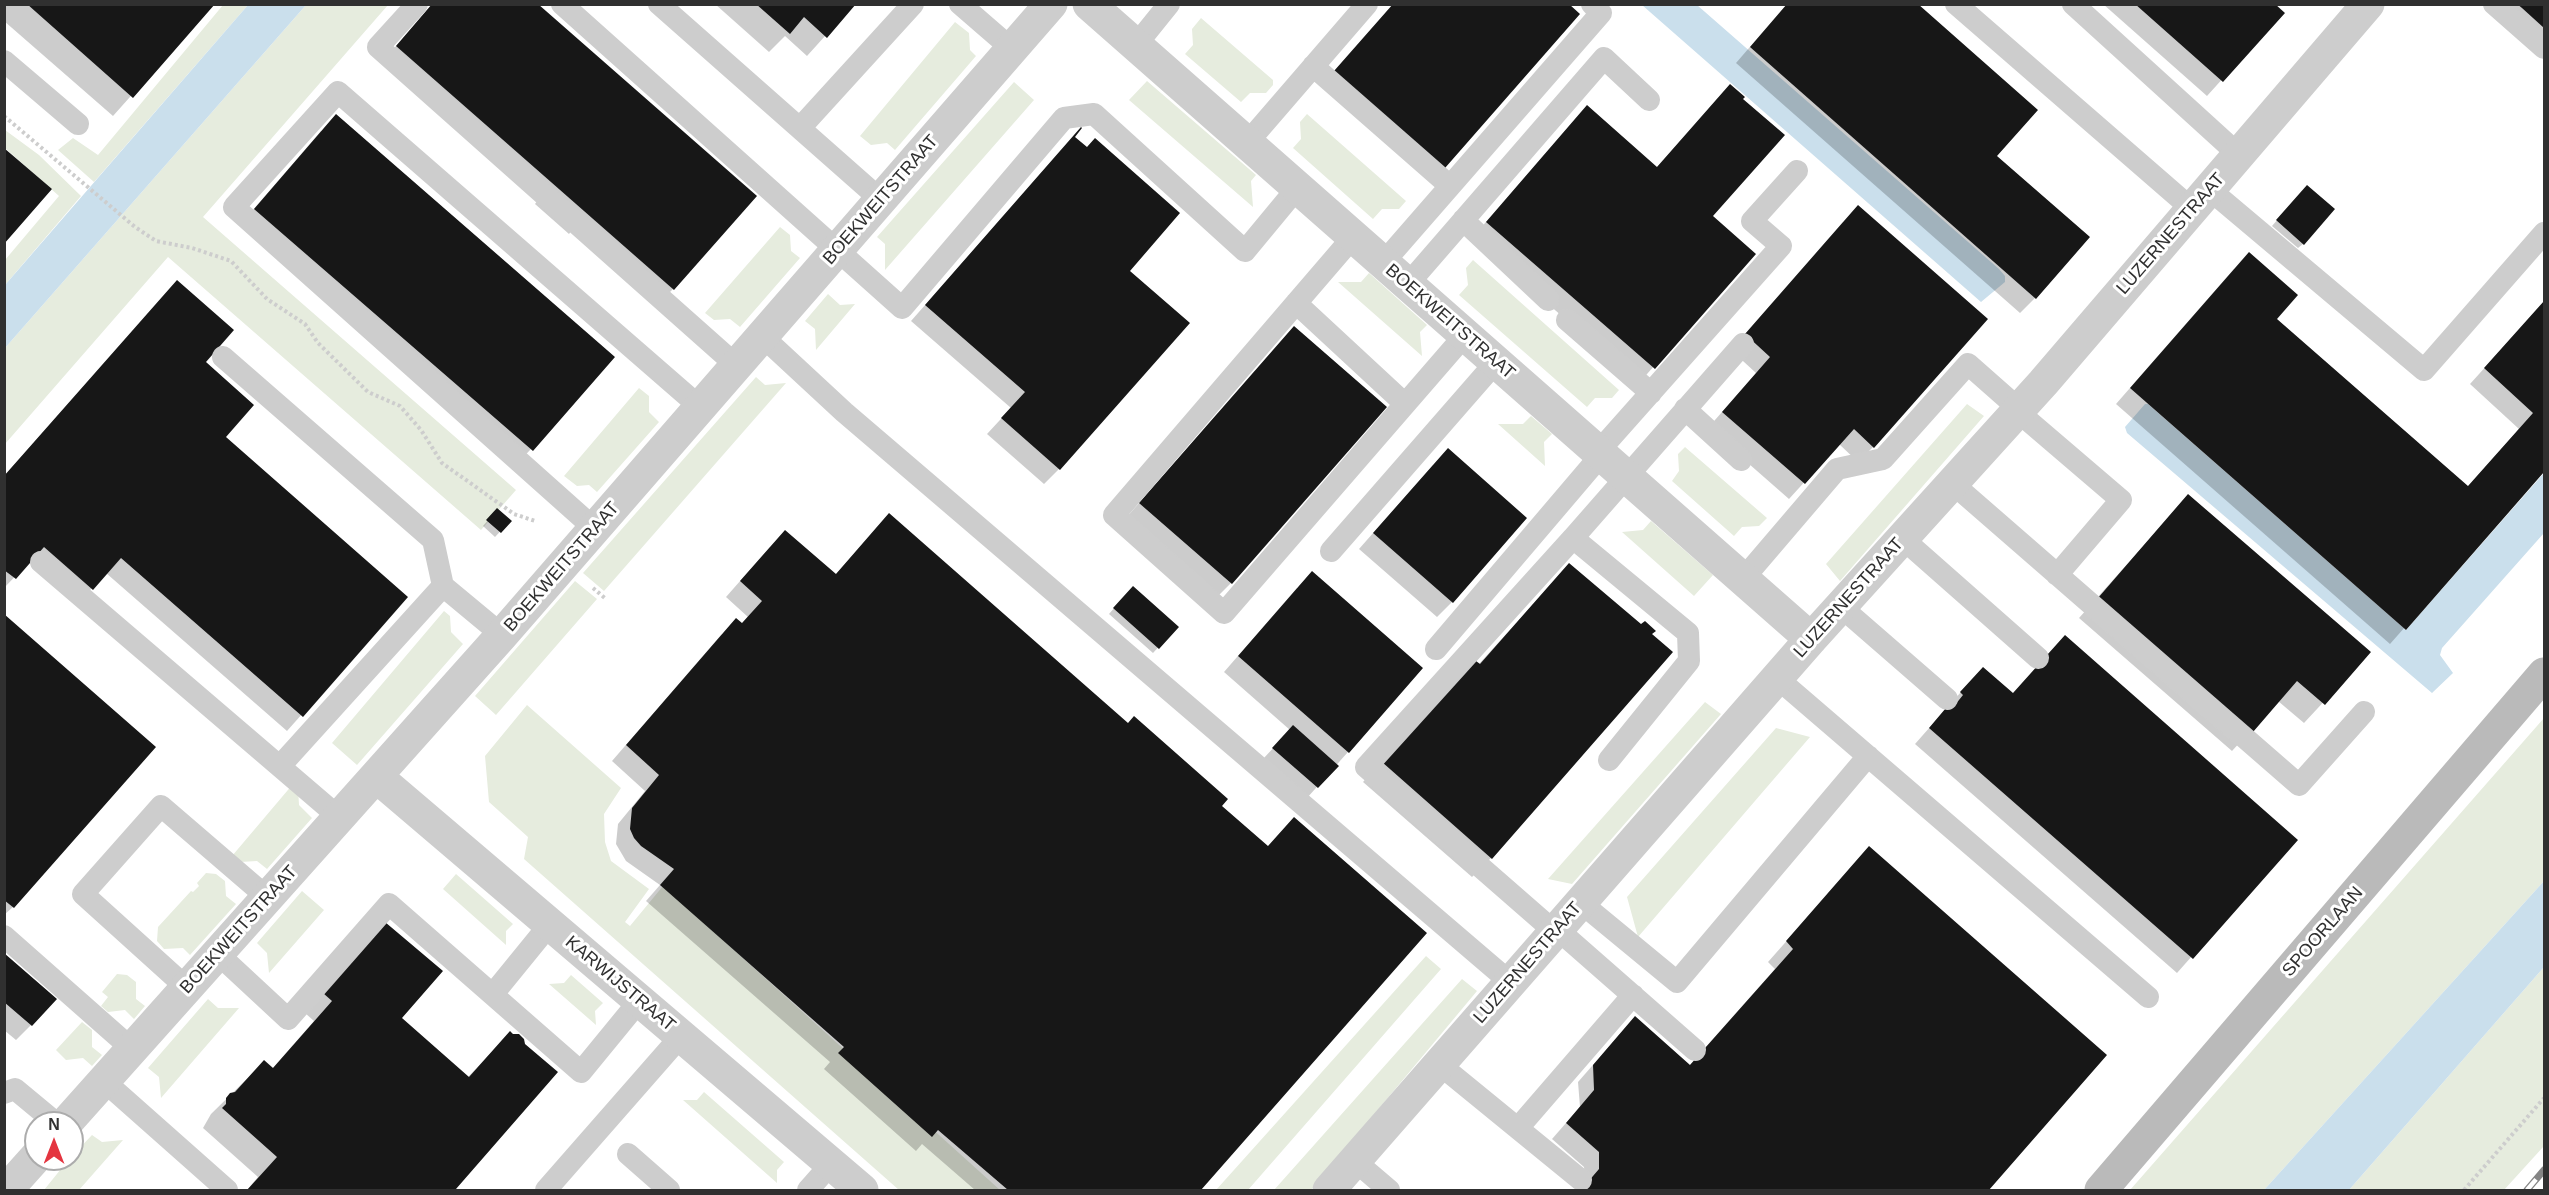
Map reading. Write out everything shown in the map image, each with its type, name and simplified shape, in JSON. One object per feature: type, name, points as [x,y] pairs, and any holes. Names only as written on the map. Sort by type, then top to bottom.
[{"type":"main road","name":"SPOORLAAN","points":[[2101,1191],[2544,674]]},
{"type":"street","name":"BOEKWEITSTRAAT","points":[[77,1111],[502,635],[1051,4]]},
{"type":"street","name":"BOEKWEITSTRAAT","points":[[1089,4],[1811,639]]},
{"type":"street","name":"LUZERNESTRAAT","points":[[1329,1191],[1840,606],[2018,410],[2368,4]]},
{"type":"street","name":"KARWIJSTRAAT","points":[[377,777],[862,1191]]},
{"type":"street","points":[[7,1190],[24,1170]]},
{"type":"lane","points":[[417,4],[378,47],[737,366]]},
{"type":"lane","points":[[562,4],[836,252],[902,308],[1064,118],[1094,114],[1245,251],[1298,187]]},
{"type":"lane","points":[[659,4],[881,200]]},
{"type":"lane","points":[[800,128],[913,4]]},
{"type":"lane","points":[[960,4],[1012,50]]},
{"type":"lane","points":[[1136,45],[1169,4]]},
{"type":"lane","points":[[1247,143],[1367,4]]},
{"type":"lane","points":[[1383,262],[1601,13],[1592,4]]},
{"type":"lane","points":[[1956,4],[2201,199],[2424,370],[2544,232]]},
{"type":"lane","points":[[2073,4],[2239,155]]},
{"type":"lane","points":[[2494,4],[2544,48]]},
{"type":"lane","points":[[1408,284],[1604,58],[1649,100]]},
{"type":"lane","points":[[4,61],[78,124]]},
{"type":"lane","points":[[1313,66],[1450,186]]},
{"type":"lane","points":[[595,529],[234,207],[338,93],[700,407]]},
{"type":"lane","points":[[1695,1050],[1366,767],[1573,538],[1608,461],[1651,393],[1781,246],[1752,221],[1797,171]]},
{"type":"lane","points":[[1463,220],[1548,300]]},
{"type":"lane","points":[[1353,237],[1114,514],[1224,613],[1465,335]]},
{"type":"lane","points":[[1296,303],[1406,404]]},
{"type":"lane","points":[[1567,320],[1651,393]]},
{"type":"lane","points":[[762,336],[844,412],[1510,982]]},
{"type":"lane","points":[[1436,649],[1608,461],[1685,409],[1743,345]]},
{"type":"lane","points":[[223,357],[432,540],[443,586],[502,635]]},
{"type":"lane","points":[[1331,551],[1496,362]]},
{"type":"lane","points":[[1743,579],[1837,469],[1883,459],[1968,364],[2121,500],[2057,575]]},
{"type":"lane","points":[[1685,409],[1741,460]]},
{"type":"lane","points":[[1952,483],[2299,785],[2364,712]]},
{"type":"lane","points":[[1573,538],[1688,633],[1689,661],[1609,760]]},
{"type":"lane","points":[[1902,538],[2038,658]]},
{"type":"lane","points":[[41,562],[340,818]]},
{"type":"lane","points":[[280,766],[443,586]]},
{"type":"lane","points":[[1840,606],[1947,699]]},
{"type":"lane","points":[[1777,678],[2148,997]]},
{"type":"lane","points":[[1580,902],[1677,982],[1868,756]]},
{"type":"lane","points":[[187,988],[84,894],[161,806],[268,898]]},
{"type":"lane","points":[[218,954],[288,1018],[389,904],[581,1072],[639,1000]]},
{"type":"lane","points":[[493,994],[550,924]]},
{"type":"lane","points":[[4,936],[132,1049]]},
{"type":"lane","points":[[1518,1128],[1633,995]]},
{"type":"lane","points":[[546,1191],[681,1036]]},
{"type":"lane","points":[[1439,1064],[1581,1180]]},
{"type":"lane","points":[[104,1081],[227,1191]]},
{"type":"lane","points":[[4,1093],[15,1089],[42,1111]]},
{"type":"lane","points":[[628,1154],[669,1191]]},
{"type":"lane","points":[[1355,1161],[1389,1191]]},
{"type":"lane","points":[[808,1191],[831,1164]]},
{"type":"path","points":[[4,116],[135,227],[156,241],[192,248],[231,261],[267,299],[305,324],[318,343],[368,392],[400,406],[421,430],[442,463],[514,514],[536,521],[573,554],[580,577],[606,599]]},
{"type":"path","points":[[2464,1191],[2544,1098]]},
{"type":"shaded area","points":[[223,5],[248,5],[94,182],[58,150],[73,138],[98,155]]},
{"type":"shaded area","points":[[306,5],[388,5],[203,217],[516,490],[481,530],[168,257],[5,444],[5,348]]},
{"type":"shaded area","points":[[1201,18],[1273,80],[1273,85],[1266,93],[1250,93],[1241,102],[1185,54],[1193,45],[1192,29]]},
{"type":"shaded area","points":[[955,22],[969,33],[970,50],[976,56],[895,150],[887,143],[871,145],[860,136]]},
{"type":"shaded area","points":[[1147,81],[1256,175],[1251,181],[1253,207],[1129,100]]},
{"type":"shaded area","points":[[1014,82],[1034,100],[885,270],[885,244],[877,237]]},
{"type":"shaded area","points":[[1307,114],[1406,201],[1399,209],[1382,209],[1373,219],[1293,148],[1301,139],[1300,122]]},
{"type":"shaded area","points":[[5,130],[39,155],[81,196],[5,285],[5,260],[59,196],[5,148]]},
{"type":"shaded area","points":[[780,227],[790,235],[791,251],[800,258],[740,327],[730,319],[714,320],[705,313]]},
{"type":"shaded area","points":[[1473,260],[1619,390],[1612,398],[1595,398],[1587,407],[1459,295],[1468,285],[1466,268]]},
{"type":"shaded area","points":[[1369,273],[1427,325],[1420,332],[1422,356],[1338,282],[1361,282]]},
{"type":"shaded area","points":[[828,294],[840,305],[855,304],[816,350],[815,329],[805,321]]},
{"type":"shaded area","points":[[756,377],[765,385],[786,383],[604,591],[583,573]]},
{"type":"shaded area","points":[[639,388],[649,396],[649,412],[659,422],[597,492],[589,485],[577,486],[564,476]]},
{"type":"shaded area","points":[[1967,404],[1984,416],[1840,581],[1826,564]]},
{"type":"shaded area","points":[[1531,416],[1552,434],[1544,442],[1545,466],[1498,424],[1523,424]]},
{"type":"shaded area","points":[[1685,447],[1767,518],[1759,526],[1742,527],[1734,536],[1672,481],[1679,471],[1678,454]]},
{"type":"shaded area","points":[[1651,521],[1713,575],[1694,596],[1622,532],[1643,530]]},
{"type":"shaded area","points":[[575,581],[597,599],[496,715],[475,696]]},
{"type":"shaded area","points":[[444,611],[450,616],[451,632],[463,644],[357,765],[332,743]]},
{"type":"shaded area","points":[[1705,702],[1721,714],[1572,884],[1548,879]]},
{"type":"shaded area","points":[[527,705],[621,788],[604,814],[605,842],[611,861],[649,889],[625,922],[630,926],[663,886],[1000,1190],[899,1190],[524,859],[528,837],[489,802],[485,756]]},
{"type":"shaded area","points":[[2544,718],[2544,881],[2264,1190],[2130,1190]]},
{"type":"shaded area","points":[[1776,728],[1810,737],[1638,937],[1627,897]]},
{"type":"shaded area","points":[[293,784],[298,788],[299,805],[312,818],[267,869],[257,861],[240,862],[232,856]]},
{"type":"shaded area","points":[[206,873],[216,874],[225,881],[226,896],[236,904],[190,955],[183,948],[164,949],[157,941],[158,927],[191,891],[193,892],[199,886],[197,883]]},
{"type":"shaded area","points":[[456,874],[513,924],[506,931],[506,945],[443,889]]},
{"type":"shaded area","points":[[302,891],[324,910],[269,973],[267,953],[257,943]]},
{"type":"shaded area","points":[[1426,956],[1441,969],[1248,1190],[1216,1190]]},
{"type":"shaded area","points":[[2544,967],[2544,1146],[2504,1190],[2349,1190]]},
{"type":"shaded area","points":[[117,974],[127,975],[136,982],[136,999],[145,1006],[134,1019],[125,1010],[108,1012],[101,1006],[108,997],[102,992]]},
{"type":"shaded area","points":[[571,975],[603,1003],[595,1011],[596,1025],[549,984],[564,983]]},
{"type":"shaded area","points":[[1462,979],[1477,991],[1311,1190],[1274,1190]]},
{"type":"shaded area","points":[[208,999],[218,1008],[239,1008],[161,1098],[159,1077],[148,1068]]},
{"type":"shaded area","points":[[82,1022],[92,1030],[92,1047],[102,1055],[92,1066],[83,1058],[66,1060],[56,1050]]},
{"type":"shaded area","points":[[704,1092],[784,1162],[777,1170],[777,1183],[683,1100],[697,1100]]},
{"type":"shaded area","points":[[92,1135],[102,1142],[123,1140],[79,1190],[44,1190],[59,1171],[84,1171],[84,1143]]},
{"type":"water","points":[[248,5],[306,5],[5,348],[5,285]]},
{"type":"water","points":[[1642,5],[1697,5],[1999,269],[2005,276],[2005,282],[1981,302]]},
{"type":"water","points":[[2145,404],[2148,404],[2406,630],[2544,473],[2544,533],[2442,648],[2440,655],[2453,673],[2432,693],[2127,433],[2125,427]]},
{"type":"water","points":[[2544,881],[2544,967],[2349,1190],[2264,1190]]},
{"type":"building","points":[[27,4],[215,4],[133,98]]},
{"type":"building","points":[[432,4],[538,4],[757,196],[674,290],[396,46]]},
{"type":"building","points":[[756,4],[856,4],[827,38],[804,17],[790,34]]},
{"type":"building","points":[[1393,4],[1569,4],[1580,14],[1445,168],[1334,71]]},
{"type":"building","points":[[1787,4],[1918,4],[2038,110],[1997,156],[2090,237],[2036,299],[1750,47]]},
{"type":"building","points":[[2135,4],[2275,4],[2285,13],[2223,82]]},
{"type":"building","points":[[2517,4],[2544,4],[2544,28],[2522,8]]},
{"type":"building","points":[[1730,84],[1745,97],[1743,99],[1785,135],[1713,216],[1756,254],[1655,369],[1486,222],[1587,105],[1657,167]]},
{"type":"building","points":[[336,114],[615,357],[533,451],[254,209]]},
{"type":"building","points":[[1081,127],[1075,137],[1087,147],[1095,138],[1180,213],[1130,271],[1190,323],[1060,470],[1001,418],[1025,392],[925,305]]},
{"type":"building","points":[[4,148],[52,189],[4,244]]},
{"type":"building","points":[[2307,185],[2335,209],[2304,245],[2276,220]]},
{"type":"building","points":[[1858,205],[1988,319],[1874,448],[1854,429],[1805,484],[1722,412],[1770,357],[1745,334]]},
{"type":"building","points":[[2249,252],[2298,295],[2277,319],[2468,486],[2533,413],[2484,368],[2544,301],[2544,472],[2406,630],[2130,388]]},
{"type":"building","points":[[177,280],[234,330],[206,362],[254,405],[226,437],[408,597],[303,717],[121,558],[93,590],[44,547],[16,579],[4,570],[4,476]]},
{"type":"building","points":[[1294,326],[1387,407],[1232,584],[1139,503]]},
{"type":"building","points":[[1448,448],[1527,518],[1453,603],[1373,533]]},
{"type":"building","points":[[2188,494],[2371,652],[2325,705],[2297,681],[2253,732],[2098,598]]},
{"type":"building","points":[[497,508],[512,521],[501,533],[486,520]]},
{"type":"building","points":[[889,513],[1128,723],[1134,716],[1228,799],[1222,806],[1268,846],[1294,817],[1427,933],[1201,1190],[1008,1190],[938,1130],[932,1137],[838,1053],[844,1047],[660,885],[674,869],[641,846],[634,838],[630,829],[632,808],[659,775],[626,745],[736,618],[742,623],[762,601],[740,581],[785,530],[836,574]]},
{"type":"building","points":[[1569,563],[1641,624],[1645,621],[1656,631],[1652,634],[1673,652],[1492,859],[1382,762],[1472,658],[1480,664]]},
{"type":"building","points":[[1312,571],[1423,668],[1349,753],[1238,656]]},
{"type":"building","points":[[1133,586],[1179,627],[1159,649],[1113,608]]},
{"type":"building","points":[[4,614],[156,747],[14,908],[4,900]]},
{"type":"building","points":[[2065,635],[2298,840],[2193,959],[1929,728],[1951,702],[1955,705],[1963,695],[1960,692],[1983,667],[2013,693]]},
{"type":"building","points":[[1293,725],[1339,766],[1318,788],[1272,748]]},
{"type":"building","points":[[1869,846],[2107,1055],[1989,1190],[1581,1190],[1599,1169],[1599,1152],[1566,1123],[1594,1090],[1593,1065],[1635,1016],[1690,1065],[1793,949],[1786,941]]},
{"type":"building","points":[[385,922],[443,971],[402,1018],[469,1077],[510,1031],[513,1034],[519,1034],[525,1044],[558,1072],[456,1189],[459,1190],[247,1190],[277,1157],[222,1108],[226,1104],[226,1098],[230,1093],[235,1092],[264,1060],[273,1068],[332,1001],[323,993]]},
{"type":"building","points":[[4,953],[57,999],[32,1026],[4,1002]]},
{"type":"railway","points":[[2527,1190],[2544,1170]]}]
